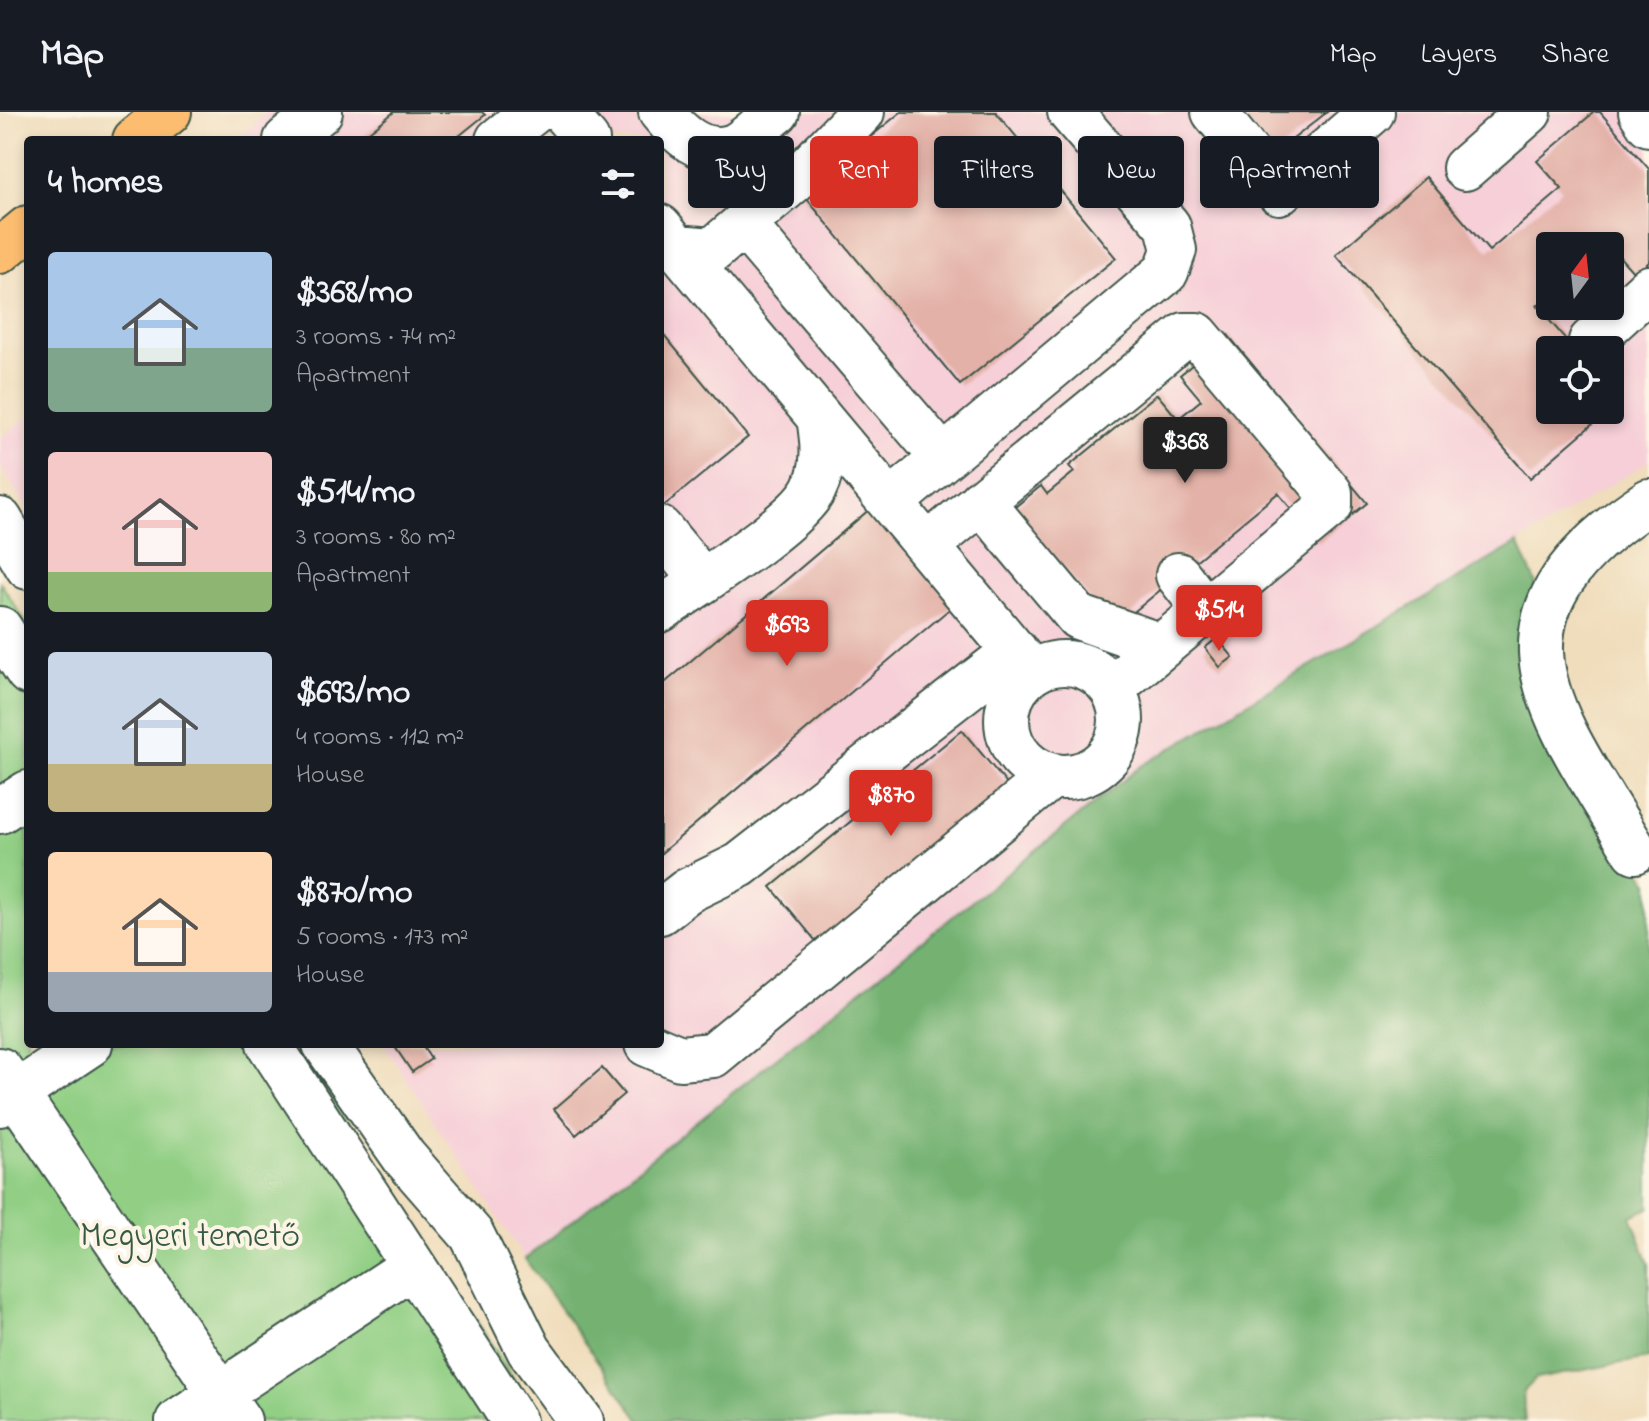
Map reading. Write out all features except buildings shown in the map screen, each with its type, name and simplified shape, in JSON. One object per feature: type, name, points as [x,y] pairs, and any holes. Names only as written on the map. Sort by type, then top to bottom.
[{"type":"main road","points":[[140,136],[169,112]]},
{"type":"main road","points":[[0,251],[24,231]]},
{"type":"street","points":[[291,136],[320,112]]},
{"type":"street","points":[[503,136],[533,112]]},
{"type":"street","points":[[563,112],[584,136]]},
{"type":"street","points":[[661,112],[680,136],[712,149],[733,146],[777,112]]},
{"type":"street","points":[[668,237],[713,250],[804,172],[862,112]]},
{"type":"street","points":[[891,502],[1166,272],[1174,250],[1168,226],[1070,112]]},
{"type":"street","points":[[1214,112],[1279,192],[1372,112]]},
{"type":"street","points":[[1465,168],[1529,112]]},
{"type":"street","points":[[1641,112],[1649,124]]},
{"type":"street","points":[[743,224],[943,458]]},
{"type":"street","points":[[668,237],[1024,662]]},
{"type":"street","points":[[1596,336],[1649,288]]},
{"type":"street","points":[[927,546],[1185,335],[1197,335],[1330,493],[1330,506],[1112,688]]},
{"type":"street","points":[[664,607],[789,519],[814,489],[825,453],[819,417]]},
{"type":"street","points":[[981,501],[1078,617],[1161,646]]},
{"type":"street","points":[[1635,851],[1598,792],[1555,711],[1544,684],[1540,656],[1541,628],[1563,577],[1592,543],[1649,501]]},
{"type":"street","points":[[0,520],[24,560]]},
{"type":"street","points":[[664,534],[702,580]]},
{"type":"street","points":[[1178,575],[1205,610]]},
{"type":"street","points":[[0,629],[24,666]]},
{"type":"street","points":[[664,909],[687,891],[740,865],[1024,662],[1084,666],[1100,675],[1112,688],[1120,706],[1121,725],[1116,744],[1105,760],[1090,771],[1071,777],[1052,776],[1034,769],[1020,756],[1010,739],[1006,721],[1009,702],[1018,685],[1024,662]]},
{"type":"street","points":[[656,1048],[680,1058],[713,1055],[1052,776]]},
{"type":"street","points":[[0,811],[24,796]]},
{"type":"street","points":[[82,1048],[5,1089],[230,1407]]},
{"type":"street","points":[[272,1048],[514,1421]]},
{"type":"street","points":[[328,1048],[404,1157],[472,1235],[529,1350],[581,1421]]},
{"type":"street","points":[[178,1421],[230,1407],[413,1266]]},
{"type":"shaded area","points":[[268,112],[1649,112],[1649,461],[1518,543],[1141,766],[525,1259],[386,1048],[664,1048],[664,136],[239,136]]},
{"type":"shaded area","points":[[24,419],[24,503],[0,467],[0,438]]},
{"type":"green space","points":[[1518,543],[1536,584],[1519,641],[1538,713],[1569,770],[1649,882],[1649,1208],[1631,1216],[1649,1264],[1649,1358],[1536,1379],[1523,1392],[1525,1421],[640,1421],[525,1259],[1141,766]]},
{"type":"green space","name":"Megyeri temető","points":[[0,582],[24,620],[24,1048],[301,1048],[541,1421],[0,1421]]}]
